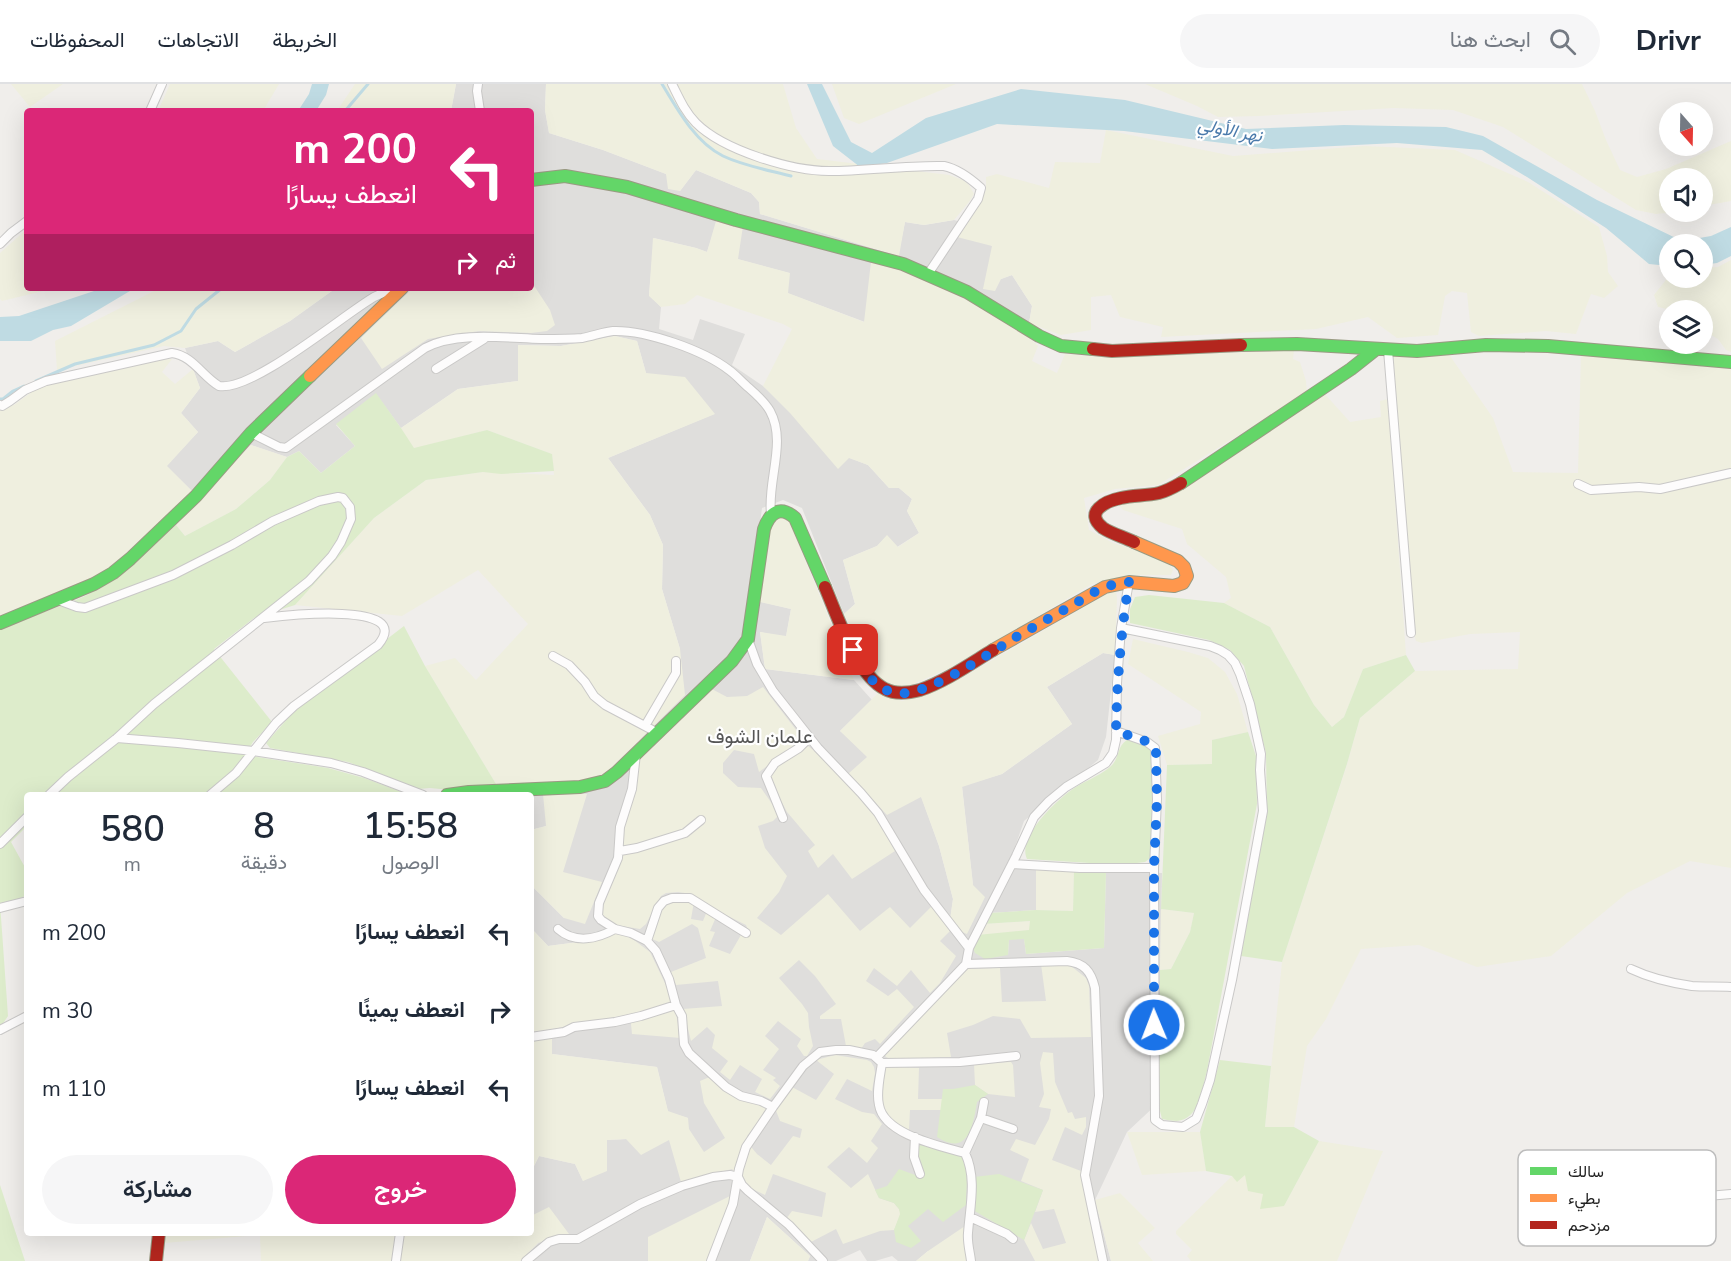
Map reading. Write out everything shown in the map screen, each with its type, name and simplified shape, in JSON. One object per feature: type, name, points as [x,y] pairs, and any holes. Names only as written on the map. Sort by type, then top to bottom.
[{"type":"main road","points":[[534,180],[565,176],[627,187],[736,220],[903,264],[967,292],[1015,322],[1060,345],[1112,351],[1297,344],[1417,351],[1486,345],[1548,346],[1731,362]]},
{"type":"main road","points":[[0,623],[58,600],[113,573],[196,496],[250,433],[399,291]]},
{"type":"main road","points":[[490,792],[590,785],[610,777],[658,734],[732,660],[748,639],[764,528],[771,514],[785,512],[795,518],[859,663],[874,682],[894,693],[907,693],[927,688],[1098,590],[1129,582],[1174,586],[1183,583],[1187,576],[1178,561],[1100,525],[1096,512],[1100,505],[1112,500],[1155,494],[1179,484],[1381,350]]},
{"type":"main road","points":[[156,1261],[159,1236]]},
{"type":"street","points":[[151,108],[162,84]]},
{"type":"street","points":[[478,84],[480,108]]},
{"type":"street","points":[[672,84],[689,114],[704,130],[728,145],[772,161],[800,168],[827,171],[944,166],[959,172],[975,183],[981,188],[980,194],[928,274]]},
{"type":"street","points":[[0,243],[24,223]]},
{"type":"street","points":[[0,405],[2,406],[25,390],[46,381],[172,353],[190,360],[219,386],[232,386],[272,366],[374,297],[390,291]]},
{"type":"street","points":[[250,433],[286,448],[425,348],[437,342],[452,338],[569,339],[612,331],[624,332],[658,338],[692,350],[728,369],[764,403],[774,421],[777,443],[771,514]]},
{"type":"street","points":[[436,369],[486,338]]},
{"type":"street","points":[[1381,350],[1411,633]]},
{"type":"street","points":[[1578,484],[1591,490],[1639,487],[1660,489],[1731,473]]},
{"type":"street","points":[[52,792],[154,704],[309,581],[332,556],[341,542],[351,519],[350,507],[343,498],[332,498],[296,510],[173,575],[86,608],[58,600]]},
{"type":"street","points":[[971,1261],[968,1236],[972,1190],[970,1164],[965,1153],[915,1137],[888,1122],[879,1109],[878,1103],[879,1060],[966,964],[969,948],[1012,864],[1029,825],[1040,809],[1066,787],[1101,767],[1110,759],[1115,747],[1121,628],[1129,582]]},
{"type":"street","points":[[214,792],[236,773],[276,723],[294,706],[378,645],[384,638],[385,631],[383,625],[378,621],[362,616],[311,613],[264,618]]},
{"type":"street","points":[[1116,731],[1151,743],[1155,748],[1157,800],[1154,868],[1155,1120],[1162,1125],[1183,1127],[1196,1119],[1204,1096],[1232,980],[1260,835],[1263,811],[1261,754],[1250,704],[1240,674],[1228,655],[1210,646],[1121,628]]},
{"type":"street","points":[[748,639],[753,656],[766,681],[809,738],[878,813],[924,890],[969,948]]},
{"type":"street","points":[[553,656],[569,665],[594,696],[605,705],[658,734]]},
{"type":"street","points":[[645,726],[676,673],[676,661]]},
{"type":"street","points":[[117,738],[178,742],[253,751],[349,768],[415,792]]},
{"type":"street","points":[[783,818],[766,776],[775,763],[809,738]]},
{"type":"street","points":[[636,754],[632,789],[620,827],[620,851],[598,910],[601,920],[615,929],[632,933],[647,941],[656,951],[682,1016],[684,1044],[689,1053],[726,1087],[741,1096],[773,1107]]},
{"type":"street","points":[[0,844],[24,820]]},
{"type":"street","points":[[620,851],[685,833],[701,820]]},
{"type":"street","points":[[1012,864],[1080,868],[1154,868]]},
{"type":"street","points":[[647,941],[658,908],[664,901],[672,898],[690,898],[746,933]]},
{"type":"street","points":[[0,908],[24,902]]},
{"type":"street","points":[[558,929],[576,939],[604,935],[615,929]]},
{"type":"street","points":[[966,964],[1066,961],[1082,965],[1093,978],[1099,1096],[1085,1175],[1103,1261]]},
{"type":"street","points":[[1631,969],[1665,981],[1693,986],[1731,987]]},
{"type":"street","points":[[534,1037],[564,1032],[574,1027],[632,1018],[676,1005]]},
{"type":"street","points":[[0,1030],[24,1018]]},
{"type":"street","points":[[711,1261],[733,1204],[746,1147],[803,1066],[820,1052],[849,1050],[879,1060],[960,1062],[1016,1056]]},
{"type":"street","points":[[965,1153],[981,1118],[984,1102]]},
{"type":"street","points":[[981,1118],[1013,1129]]},
{"type":"street","points":[[915,1137],[914,1157],[920,1174]]},
{"type":"street","points":[[526,1261],[549,1242],[559,1239],[578,1239],[640,1204],[682,1186],[713,1177],[738,1176]]},
{"type":"street","points":[[738,1176],[742,1185],[765,1207],[789,1224],[823,1261]]},
{"type":"street","points":[[1716,1195],[1731,1194]]},
{"type":"street","points":[[970,1217],[1007,1234],[1012,1239]]},
{"type":"street","points":[[396,1261],[400,1236]]},
{"type":"shaded area","points":[[456,84],[546,84],[545,110],[549,133],[603,150],[666,174],[680,191],[696,170],[751,193],[759,202],[760,214],[898,256],[905,222],[924,225],[954,220],[965,223],[992,246],[1001,279],[1012,275],[1032,306],[1029,323],[1016,326],[872,262],[865,322],[787,293],[789,273],[737,259],[717,221],[707,252],[654,238],[649,295],[661,307],[659,329],[693,340],[700,319],[745,334],[732,365],[763,386],[850,458],[868,465],[889,488],[899,488],[912,499],[907,511],[919,533],[897,547],[887,536],[877,546],[843,560],[855,604],[844,614],[802,508],[783,500],[762,508],[750,599],[791,609],[786,637],[760,632],[765,669],[854,680],[872,700],[840,731],[921,796],[939,846],[953,899],[950,920],[973,885],[962,786],[1002,774],[1072,724],[1047,687],[1103,653],[1115,655],[1106,737],[1098,760],[1024,821],[1009,864],[1036,867],[1036,910],[989,913],[972,945],[1008,955],[1009,939],[1024,938],[1026,954],[1104,948],[1106,872],[1162,873],[1158,1103],[1127,1132],[1095,1200],[1111,1261],[969,1261],[928,1251],[916,1261],[898,1261],[892,1256],[867,1261],[860,1250],[836,1261],[808,1261],[810,1256],[767,1217],[750,1261],[708,1261],[648,1237],[648,1261],[520,1261],[538,1243],[534,1221],[534,1166],[539,1156],[575,1164],[583,1181],[607,1140],[627,1139],[688,1118],[668,1112],[657,1067],[552,1054],[552,1029],[630,1014],[681,1038],[594,940],[548,946],[534,931],[534,888],[564,918],[563,872],[546,826],[534,829],[534,792],[680,649],[662,589],[663,545],[650,515],[608,458],[714,414],[646,373],[637,341],[615,336],[561,346],[518,345],[518,381],[458,389],[401,428],[376,394],[336,425],[355,446],[321,473],[299,451],[287,457],[251,445],[199,498],[166,466],[198,432],[181,413],[200,388],[185,348],[218,341],[235,352],[290,321],[332,291],[534,291],[534,108],[452,108]]},
{"type":"green space","points":[[11,84],[63,84],[30,107]]},
{"type":"green space","points":[[170,84],[279,84],[265,108],[159,108]]},
{"type":"green space","points":[[355,84],[456,84],[452,108],[339,108]]},
{"type":"green space","points":[[546,84],[783,84],[796,128],[817,159],[949,175],[963,180],[974,194],[954,220],[924,225],[905,222],[899,256],[760,214],[759,202],[751,193],[696,170],[680,191],[668,189],[666,174],[603,150],[549,133],[545,110]]},
{"type":"green space","points":[[832,84],[956,84],[859,124],[844,118]]},
{"type":"green space","points":[[1145,84],[1582,84],[1620,170],[1637,177],[1659,171],[1659,214],[1636,210],[1503,127],[1453,110],[1394,108],[1218,117]]},
{"type":"green space","points":[[1106,130],[1233,156],[1364,146],[1455,150],[1528,182],[1599,227],[1607,256],[1608,272],[1618,286],[1604,298],[1591,294],[1576,334],[1546,331],[1479,336],[1471,332],[1467,293],[1452,291],[1445,296],[1438,335],[1397,338],[1368,317],[1316,329],[1161,337],[1163,327],[1120,317],[1111,295],[1091,297],[1091,330],[1061,335],[1029,323],[1032,306],[1012,275],[1001,279],[995,291],[983,289],[992,246],[957,237],[986,190],[986,177],[997,174],[1049,188],[1055,162],[1100,163]]},
{"type":"green space","points":[[1731,141],[1731,201],[1713,204],[1713,168],[1668,168],[1696,156],[1713,156],[1713,149]]},
{"type":"green space","points":[[716,221],[743,226],[738,259],[790,273],[788,293],[864,322],[871,262],[914,274],[947,287],[1016,326],[1038,346],[1032,361],[1057,373],[1065,354],[1110,358],[1294,350],[1293,359],[1300,362],[1307,393],[1158,485],[1115,489],[1084,498],[1089,530],[1113,543],[1169,563],[1173,570],[1171,575],[1132,575],[1092,584],[950,668],[904,688],[890,685],[878,679],[844,614],[855,604],[843,560],[877,546],[887,535],[898,547],[919,533],[907,511],[912,499],[899,488],[889,488],[868,465],[849,458],[838,469],[790,413],[763,386],[792,329],[697,295],[685,304],[661,307],[649,296],[653,238],[707,252]]},
{"type":"green space","points":[[24,232],[24,291],[43,291],[2,301],[0,299],[0,253]]},
{"type":"green space","points":[[1731,260],[1731,352],[1726,350],[1713,336],[1713,300],[1659,300],[1659,307],[1654,295],[1660,288],[1713,288],[1713,267]]},
{"type":"green space","points":[[534,286],[550,310],[555,325],[547,331],[531,333],[479,331],[428,339],[382,369],[361,338],[410,291],[534,291]]},
{"type":"green space","points":[[154,291],[332,291],[290,321],[235,352],[218,341],[185,348],[164,346],[57,370],[55,341]]},
{"type":"green space","points":[[615,336],[637,341],[646,373],[685,377],[715,414],[608,458],[650,515],[663,545],[662,589],[680,649],[685,695],[602,777],[578,783],[496,784],[425,666],[455,658],[476,680],[528,624],[478,570],[402,616],[295,605],[374,518],[426,480],[483,472],[554,475],[552,454],[487,430],[414,449],[401,428],[458,389],[518,381],[518,345],[561,346]]},
{"type":"green space","points":[[1448,353],[1493,418],[1513,472],[1578,473],[1581,353],[1731,369],[1731,868],[1690,861],[1627,893],[1551,956],[1477,967],[1419,945],[1361,949],[1326,1019],[1307,1046],[1294,1127],[1265,1127],[1282,962],[1347,765],[1360,718],[1415,671],[1518,669],[1520,632],[1470,634],[1422,643],[1416,641],[1414,634],[1391,354]]},
{"type":"green space","points":[[172,359],[162,372],[175,384],[193,369],[200,388],[181,413],[198,432],[167,466],[194,493],[103,573],[0,616],[0,408],[14,405],[37,388],[154,360]]},
{"type":"green space","points":[[1323,392],[1350,422],[1381,417],[1380,401],[1388,399],[1406,655],[1363,669],[1344,717],[1332,727],[1314,705],[1270,627],[1224,603],[1231,598],[1226,577],[1187,544],[1182,529],[1123,510],[1116,502],[1166,497]]},
{"type":"green space","points":[[376,393],[414,448],[487,430],[552,454],[554,471],[501,474],[483,472],[426,480],[374,518],[295,605],[254,618],[214,649],[272,722],[253,742],[245,755],[328,768],[402,792],[24,792],[24,829],[11,842],[24,866],[24,896],[0,903],[0,630],[76,600],[110,582],[176,525],[185,536],[236,509],[270,480],[287,457],[299,451],[321,473],[355,446],[336,424]]},
{"type":"green space","points":[[251,445],[287,457],[270,480],[236,509],[185,536],[176,525]]},
{"type":"green space","points":[[780,516],[788,518],[854,680],[765,669],[760,632],[786,636],[791,609],[760,602],[768,527]]},
{"type":"green space","points":[[1112,591],[1116,591],[1117,598],[1115,655],[1103,653],[1047,687],[1072,724],[1002,774],[962,787],[973,885],[985,897],[967,934],[962,932],[950,920],[953,899],[939,846],[921,797],[887,815],[848,774],[867,757],[840,731],[879,692],[902,701],[925,695],[958,680]]},
{"type":"green space","points":[[1149,595],[1224,603],[1270,627],[1314,705],[1332,727],[1344,717],[1363,669],[1406,655],[1415,671],[1360,718],[1282,962],[1241,956],[1267,814],[1266,753],[1244,666],[1230,650],[1209,640],[1130,623],[1130,609],[1135,597]]},
{"type":"green space","points":[[404,626],[425,666],[496,784],[451,790],[418,789],[348,762],[270,748],[266,743],[297,708]]},
{"type":"green space","points":[[1133,639],[1208,658],[1225,672],[1237,694],[1248,732],[1212,740],[1212,764],[1167,765],[1158,736],[1200,724],[1201,712],[1128,664]]},
{"type":"green space","points":[[763,687],[800,735],[792,748],[759,772],[754,754],[734,750],[723,763],[723,773],[738,787],[761,788],[777,811],[777,817],[773,821],[758,826],[765,848],[787,876],[779,892],[757,918],[781,935],[828,894],[860,931],[890,907],[910,928],[932,906],[950,931],[940,941],[956,956],[940,983],[930,993],[911,970],[897,986],[874,968],[866,981],[888,996],[897,989],[914,1007],[880,1044],[875,1039],[865,1043],[861,1049],[846,1046],[841,1019],[820,1019],[820,1016],[836,1004],[815,976],[799,960],[779,978],[808,1013],[813,1046],[807,1056],[804,1056],[797,1046],[801,1039],[778,1021],[765,1036],[779,1049],[763,1070],[776,1078],[773,1080],[780,1086],[770,1099],[755,1092],[762,1079],[740,1065],[730,1080],[720,1072],[728,1061],[712,1048],[715,1035],[707,1027],[691,1041],[683,1009],[722,1006],[718,981],[676,985],[671,972],[706,958],[698,928],[692,924],[659,942],[650,938],[660,908],[669,901],[694,902],[691,919],[703,921],[707,911],[716,917],[710,931],[715,932],[709,946],[730,954],[741,935],[749,933],[746,925],[706,905],[692,894],[678,892],[661,896],[646,924],[640,929],[616,925],[604,918],[601,909],[623,824],[637,784],[638,760],[641,754],[710,688],[727,697],[747,696]]},
{"type":"green space","points":[[1248,732],[1256,756],[1257,804],[1207,1071],[1199,1102],[1191,1115],[1177,1121],[1162,1119],[1158,1103],[1160,970],[1171,969],[1190,932],[1194,913],[1161,909],[1167,765],[1212,764],[1212,740]]},
{"type":"green space","points":[[1127,740],[1150,747],[1153,753],[1149,859],[1145,862],[1121,865],[1027,859],[1025,851],[1027,841],[1038,822],[1070,791],[1110,767],[1121,746]]},
{"type":"green space","points":[[808,746],[834,767],[861,799],[878,820],[895,851],[852,879],[833,854],[818,868],[808,851],[815,845],[787,812],[769,778],[775,768]]},
{"type":"green space","points":[[543,794],[587,794],[563,872],[602,882],[585,924],[564,918],[534,888],[534,829],[546,826]]},
{"type":"green space","points":[[1036,867],[1074,870],[1073,911],[1036,910]]},
{"type":"green space","points":[[1074,870],[1106,872],[1104,948],[1026,954],[1024,939],[1009,940],[1008,955],[985,959],[975,953],[972,945],[977,935],[1029,930],[1030,921],[983,924],[989,913],[1036,910],[1073,911]]},
{"type":"green space","points":[[0,903],[8,1016],[0,1028]]},
{"type":"green space","points":[[1161,909],[1194,913],[1190,932],[1171,969],[1160,970]]},
{"type":"green space","points":[[1031,921],[1029,931],[977,935],[983,924]]},
{"type":"green space","points":[[534,931],[548,946],[594,940],[616,933],[630,937],[650,952],[673,1000],[681,1038],[632,1034],[630,1014],[552,1029],[552,1054],[657,1067],[668,1111],[688,1118],[689,1129],[704,1152],[725,1138],[704,1103],[700,1081],[712,1076],[767,1108],[761,1121],[747,1136],[752,1148],[771,1165],[793,1136],[800,1138],[802,1129],[780,1121],[775,1108],[792,1087],[816,1100],[834,1074],[816,1060],[835,1055],[867,1060],[871,1062],[875,1073],[872,1091],[847,1079],[835,1099],[862,1112],[874,1114],[882,1124],[871,1141],[878,1148],[867,1163],[849,1147],[827,1167],[851,1188],[868,1174],[879,1198],[894,1203],[901,1214],[894,1230],[880,1231],[843,1244],[836,1229],[811,1242],[786,1219],[792,1211],[822,1217],[826,1193],[773,1174],[765,1195],[748,1187],[732,1169],[681,1182],[669,1140],[641,1155],[626,1139],[607,1140],[607,1171],[583,1181],[575,1164],[539,1156],[534,1166]]},
{"type":"green space","points":[[1041,964],[1071,966],[1086,978],[1089,986],[1091,1037],[1031,1038],[1020,1019],[993,1016],[947,1033],[951,1057],[893,1060],[884,1054],[968,969],[1000,968],[1002,1002],[1046,1001]]},
{"type":"green space","points":[[1043,1052],[1053,1053],[1055,1082],[1068,1113],[1072,1112],[1075,1119],[1086,1117],[1086,1127],[1082,1135],[1065,1127],[1052,1160],[1081,1171],[1099,1261],[1035,1261],[1024,1240],[1031,1223],[1043,1249],[1066,1243],[1054,1209],[1035,1212],[1043,1190],[1021,1181],[1029,1159],[1010,1150],[1016,1139],[1035,1145],[1049,1119],[1051,1109],[1039,1107],[1044,1094],[1040,1063]]},
{"type":"green space","points":[[1220,1060],[1271,1066],[1265,1127],[1294,1127],[1319,1141],[1284,1206],[1260,1209],[1263,1194],[1248,1191],[1245,1175],[1237,1182],[1232,1176],[1206,1171],[1200,1132]]},
{"type":"green space","points":[[1011,1062],[1015,1097],[988,1094],[975,1085],[974,1064]]},
{"type":"green space","points":[[884,1066],[919,1068],[918,1099],[943,1099],[942,1110],[910,1110],[909,1130],[894,1123],[880,1103]]},
{"type":"green space","points":[[975,1085],[988,1094],[977,1102],[971,1129],[967,1136],[956,1143],[937,1137],[943,1089]]},
{"type":"green space","points":[[1127,1132],[1200,1132],[1206,1171],[1142,1175]]},
{"type":"green space","points":[[1319,1141],[1383,1151],[1337,1261],[1191,1261],[1187,1256],[1192,1250],[1176,1234],[1176,1231],[1232,1176],[1245,1174],[1263,1194],[1284,1206]]},
{"type":"green space","points":[[922,1144],[961,1156],[967,1173],[966,1205],[943,1222],[928,1209],[908,1226],[921,1241],[911,1248],[896,1242],[894,1230],[900,1214],[899,1209],[894,1203],[879,1198],[875,1190],[887,1186],[899,1169],[915,1175],[920,1169],[917,1148]]},
{"type":"green space","points":[[999,1174],[1043,1190],[1024,1240],[973,1210],[974,1177]]},
{"type":"green space","points":[[0,1185],[25,1261],[0,1261]]},
{"type":"green space","points":[[1120,1193],[1155,1228],[1138,1243],[1153,1261],[1111,1261],[1095,1200]]},
{"type":"green space","points":[[732,1195],[708,1261],[648,1261],[648,1237]]},
{"type":"green space","points":[[549,1207],[569,1234],[538,1243],[520,1261],[261,1261],[260,1236],[534,1236],[534,1214]]},
{"type":"green space","points":[[767,1217],[810,1256],[808,1261],[750,1261]]},
{"type":"green space","points":[[965,1226],[969,1261],[916,1261],[928,1251]]},
{"type":"green space","points":[[166,1236],[248,1236],[164,1243]]},
{"type":"water","points":[[312,84],[329,84],[326,95],[318,108],[300,108],[309,94]]},
{"type":"water","name":"نهر الأولي","points":[[807,84],[822,84],[851,142],[872,153],[926,118],[1021,89],[1125,100],[1246,129],[1344,125],[1446,127],[1483,136],[1597,200],[1667,234],[1659,234],[1659,265],[1649,264],[1606,228],[1482,150],[1397,143],[1272,149],[1124,131],[997,124],[887,163],[860,167],[833,146]]},
{"type":"water","points":[[1731,227],[1731,256],[1713,264],[1713,235]]},
{"type":"water","points":[[94,291],[130,291],[71,326],[53,330],[31,341],[0,341],[0,317],[19,316]]},
{"type":"waterway","points":[[348,108],[368,84]]},
{"type":"waterway","points":[[662,84],[695,134],[713,150],[756,168],[791,176]]},
{"type":"waterway","points":[[36,381],[75,364],[154,345],[181,331],[196,309],[218,291]]},
{"type":"waterway","points":[[0,399],[24,386]]},
{"type":"traffic: fast","points":[[534,180],[565,176],[627,187],[736,220],[903,264],[967,292],[1039,336],[1061,346],[1093,349]]},
{"type":"traffic: fast","points":[[1241,345],[1297,344],[1417,351],[1486,345],[1548,346],[1731,362]]},
{"type":"traffic: fast","points":[[1181,483],[1351,369],[1375,350]]},
{"type":"traffic: fast","points":[[0,623],[94,584],[113,573],[196,496],[251,433],[310,376]]},
{"type":"traffic: fast","points":[[469,792],[580,787],[605,781],[617,772],[732,661],[748,639],[764,529],[769,518],[776,512],[785,512],[795,518],[825,587]]},
{"type":"traffic: slow","points":[[310,376],[399,291]]},
{"type":"traffic: slow","points":[[993,650],[1105,587],[1129,582],[1174,586],[1183,583],[1187,576],[1184,567],[1178,561],[1134,542]]},
{"type":"traffic: jam","points":[[1093,349],[1112,351],[1241,345]]},
{"type":"traffic: jam","points":[[1134,542],[1103,528],[1095,517],[1099,508],[1115,499],[1159,493],[1181,483]]},
{"type":"traffic: jam","points":[[825,587],[857,658],[875,682],[889,691],[907,693],[920,690],[958,672],[993,650]]},
{"type":"traffic: jam","points":[[156,1261],[159,1236]]},
{"type":"district","name":"علمان الشوف","points":[[760,736]]},
{"type":"route","points":[[853,650],[859,663],[878,685],[894,693],[913,692],[927,688],[957,672],[1098,590],[1129,582],[1121,628],[1116,731],[1151,743],[1156,752],[1154,1025]]}]
